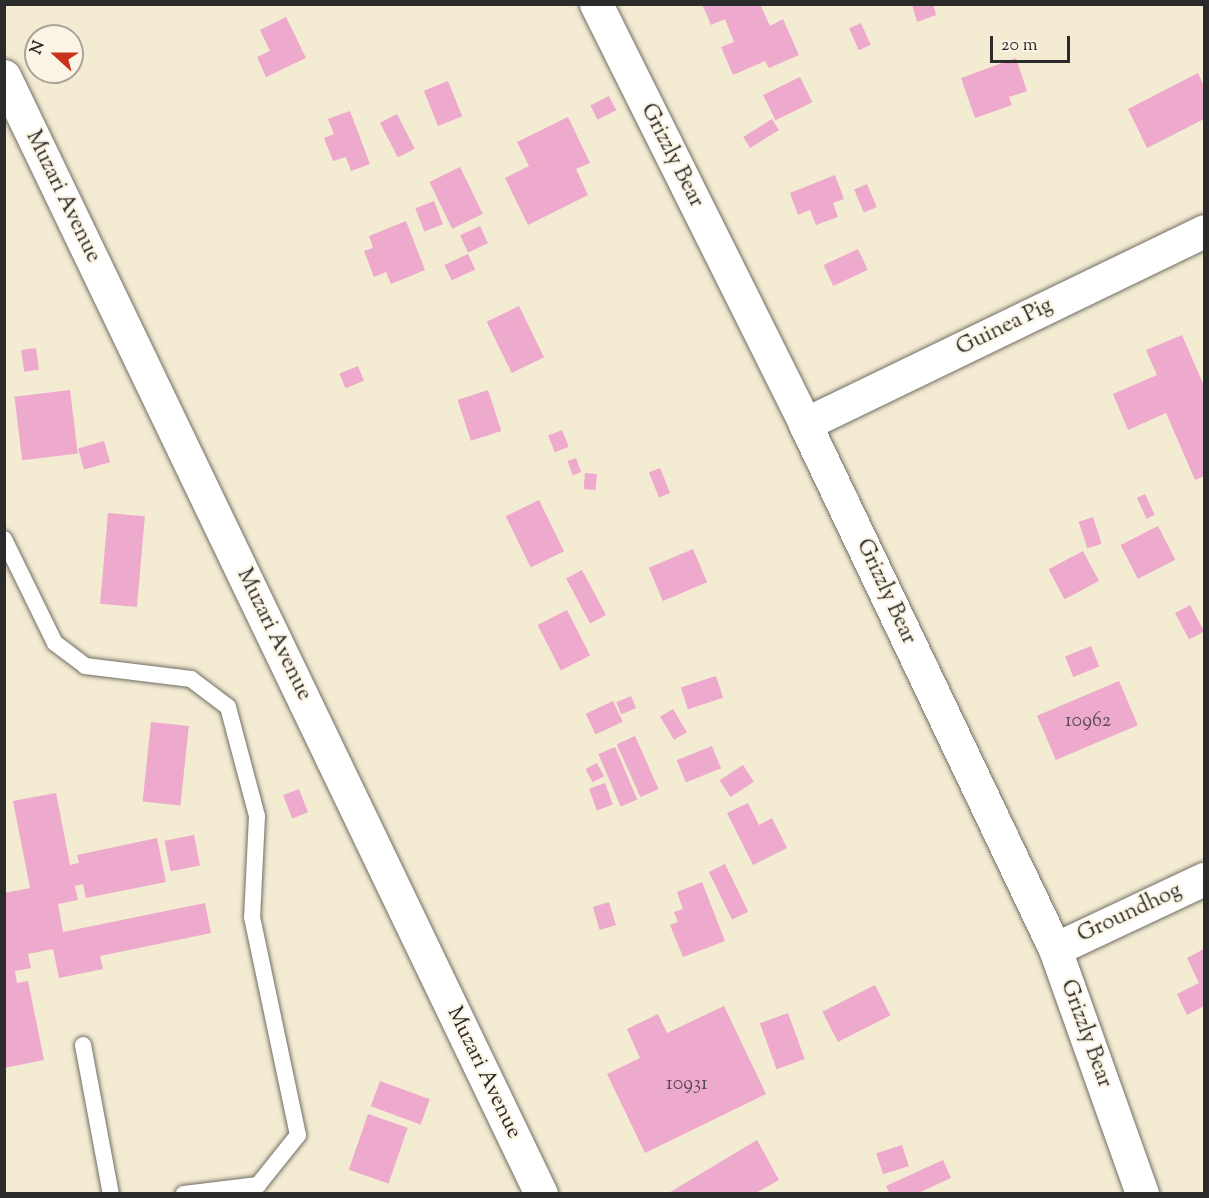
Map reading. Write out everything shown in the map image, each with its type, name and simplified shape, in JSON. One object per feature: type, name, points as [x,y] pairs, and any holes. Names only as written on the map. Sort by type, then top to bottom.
[{"type":"street","name":"Grizzly Bear","points":[[596,4],[805,424],[1055,949],[1142,1194]]},
{"type":"street","name":"Muzari Avenue","points":[[4,76],[541,1194]]},
{"type":"street","name":"Guinea Pig","points":[[805,424],[1204,231]]},
{"type":"street","name":"Groundhog","points":[[1055,949],[1204,879]]},
{"type":"lane","points":[[4,539],[55,643],[85,666],[191,679],[228,706],[257,816],[252,916],[298,1135],[258,1185],[184,1194]]},
{"type":"lane","points":[[83,1045],[111,1194]]},
{"type":"building","points":[[702,4],[760,4],[770,26],[783,19],[799,55],[769,68],[765,61],[733,75],[721,47],[734,42],[725,19],[711,25]]},
{"type":"building","points":[[912,4],[933,4],[936,15],[917,22]]},
{"type":"building","points":[[286,17],[306,58],[266,77],[257,57],[270,51],[260,30]]},
{"type":"building","points":[[861,23],[871,45],[859,50],[849,28]]},
{"type":"building","points":[[1016,58],[1027,91],[1009,97],[1012,105],[975,118],[961,78]]},
{"type":"building","points":[[1198,73],[1204,86],[1204,119],[1147,148],[1128,109]]},
{"type":"building","points":[[800,77],[812,102],[775,120],[763,95]]},
{"type":"building","points":[[448,81],[462,116],[438,126],[424,91]]},
{"type":"building","points":[[609,96],[616,110],[598,120],[590,106]]},
{"type":"building","points":[[350,111],[370,164],[351,171],[346,157],[333,161],[324,138],[334,134],[328,119]]},
{"type":"building","points":[[397,114],[415,149],[398,157],[380,123]]},
{"type":"building","points":[[568,117],[590,163],[576,169],[588,195],[528,225],[505,178],[529,166],[517,142]]},
{"type":"building","points":[[772,119],[779,130],[750,148],[743,137]]},
{"type":"building","points":[[460,167],[483,214],[452,229],[429,182]]},
{"type":"building","points":[[835,175],[844,199],[833,203],[838,217],[816,225],[810,210],[798,215],[790,193]]},
{"type":"building","points":[[867,184],[877,207],[864,212],[854,189]]},
{"type":"building","points":[[434,201],[443,224],[424,232],[415,208]]},
{"type":"building","points":[[406,221],[425,270],[391,284],[386,272],[374,277],[364,251],[373,248],[369,236]]},
{"type":"building","points":[[480,226],[488,243],[468,253],[460,235]]},
{"type":"building","points":[[858,249],[868,270],[833,286],[824,265]]},
{"type":"building","points":[[468,254],[475,269],[452,280],[444,265]]},
{"type":"building","points":[[519,306],[544,357],[512,373],[487,322]]},
{"type":"building","points":[[1182,335],[1204,386],[1204,476],[1195,480],[1166,413],[1128,430],[1113,394],[1157,375],[1146,350]]},
{"type":"building","points":[[36,348],[39,370],[24,372],[21,350]]},
{"type":"building","points":[[358,366],[364,381],[345,388],[339,373]]},
{"type":"building","points":[[70,390],[78,454],[22,460],[14,397]]},
{"type":"building","points":[[488,390],[501,431],[471,441],[458,400]]},
{"type":"building","points":[[562,430],[569,447],[555,452],[548,436]]},
{"type":"building","points":[[104,441],[110,462],[84,470],[78,448]]},
{"type":"building","points":[[576,458],[581,472],[573,475],[568,461]]},
{"type":"building","points":[[660,468],[670,493],[659,498],[649,472]]},
{"type":"building","points":[[585,473],[597,474],[596,490],[584,489]]},
{"type":"building","points":[[1145,494],[1155,515],[1147,519],[1137,498]]},
{"type":"building","points":[[539,500],[564,551],[531,567],[506,516]]},
{"type":"building","points":[[108,513],[145,516],[137,607],[100,604]]},
{"type":"building","points":[[1093,517],[1102,544],[1087,548],[1079,522]]},
{"type":"building","points":[[1158,526],[1175,560],[1138,579],[1121,545]]},
{"type":"building","points":[[693,549],[707,582],[663,601],[649,568]]},
{"type":"building","points":[[1083,551],[1099,581],[1065,599],[1049,569]]},
{"type":"building","points":[[582,570],[606,615],[590,623],[566,578]]},
{"type":"building","points":[[1190,605],[1204,632],[1189,639],[1175,613]]},
{"type":"building","points":[[567,610],[590,655],[561,670],[538,625]]},
{"type":"building","points":[[1091,646],[1099,666],[1073,677],[1065,656]]},
{"type":"building","points":[[716,676],[723,698],[688,709],[681,687]]},
{"type":"building","points":[[1119,681],[1138,725],[1056,760],[1037,716]]},
{"type":"building","points":[[631,696],[636,708],[621,714],[616,702]]},
{"type":"building","points":[[613,701],[623,722],[596,735],[586,714]]},
{"type":"building","points":[[673,709],[687,732],[674,740],[660,717]]},
{"type":"building","points":[[151,722],[189,726],[180,806],[143,802]]},
{"type":"building","points":[[635,736],[659,789],[640,797],[617,744]]},
{"type":"building","points":[[712,746],[721,768],[686,782],[677,760]]},
{"type":"building","points":[[615,747],[637,799],[621,807],[598,754]]},
{"type":"building","points":[[597,763],[604,776],[593,782],[586,769]]},
{"type":"building","points":[[743,765],[754,782],[730,797],[720,780]]},
{"type":"building","points":[[605,783],[613,805],[597,810],[589,789]]},
{"type":"building","points":[[299,789],[308,812],[292,818],[283,795]]},
{"type":"building","points":[[56,793],[70,865],[79,863],[77,855],[157,838],[166,882],[86,898],[83,884],[75,886],[78,900],[58,904],[63,932],[205,903],[211,933],[100,956],[103,969],[59,978],[53,949],[28,954],[31,968],[15,971],[17,983],[28,981],[44,1060],[4,1068],[4,893],[30,888],[13,801]]},
{"type":"building","points":[[748,803],[759,825],[772,818],[787,848],[753,865],[727,813]]},
{"type":"building","points":[[194,835],[200,865],[170,871],[165,841]]},
{"type":"building","points":[[725,864],[748,912],[732,920],[709,872]]},
{"type":"building","points":[[702,882],[725,941],[683,957],[670,925],[678,922],[674,912],[683,909],[677,892]]},
{"type":"building","points":[[609,902],[616,925],[600,930],[593,907]]},
{"type":"building","points":[[1204,949],[1204,1006],[1187,1015],[1177,994],[1199,983],[1187,958]]},
{"type":"building","points":[[875,985],[890,1015],[838,1042],[822,1012]]},
{"type":"building","points":[[724,1006],[766,1094],[645,1153],[607,1074],[640,1058],[627,1029],[658,1014],[667,1033]]},
{"type":"building","points":[[788,1013],[805,1059],[777,1069],[760,1023]]},
{"type":"building","points":[[380,1081],[430,1099],[421,1124],[371,1106]]},
{"type":"building","points":[[368,1114],[408,1128],[389,1183],[349,1170]]},
{"type":"building","points":[[757,1140],[779,1180],[754,1194],[667,1194]]},
{"type":"building","points":[[902,1145],[909,1166],[883,1174],[876,1153]]},
{"type":"building","points":[[943,1160],[951,1178],[916,1194],[890,1194],[886,1186]]}]
